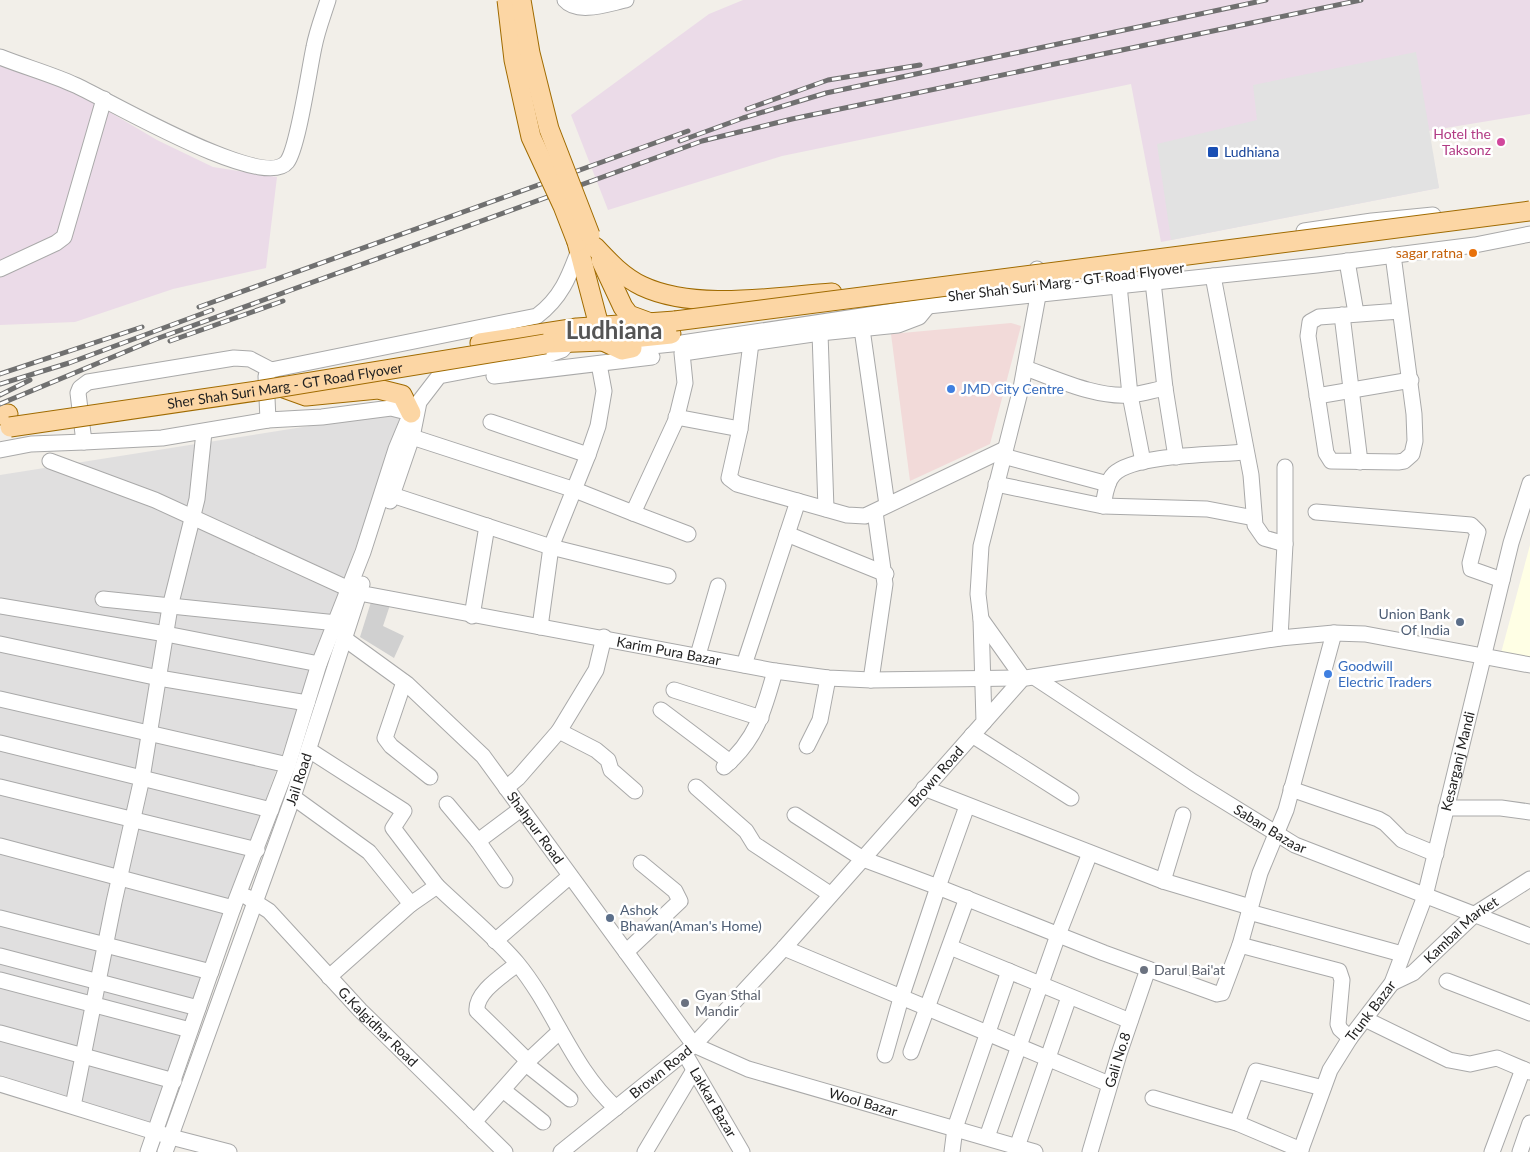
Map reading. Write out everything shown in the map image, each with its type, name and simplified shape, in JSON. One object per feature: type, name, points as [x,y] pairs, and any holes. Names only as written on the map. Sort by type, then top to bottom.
[{"type":"main road","points":[[507,0],[514,60],[531,137],[563,206],[590,248],[623,307],[629,315],[650,323],[704,299]]},
{"type":"main road","points":[[521,0],[530,53],[549,128],[590,248],[620,326]]},
{"type":"main road","name":"Sher Shah Suri Marg - GT Road Flyover","points":[[0,415],[263,378],[502,332],[601,334],[620,326],[1530,211]]},
{"type":"main road","name":"Sher Shah Suri Marg - GT Road Flyover","points":[[0,428],[273,378],[537,344],[569,342],[601,334],[1530,223]]},
{"type":"main road","points":[[590,248],[614,268],[643,286],[661,293],[704,299],[808,294],[917,284]]},
{"type":"main road","points":[[590,248],[601,334],[622,350],[632,348]]},
{"type":"main road","points":[[273,378],[306,396],[378,388],[406,402]]},
{"type":"street","points":[[0,57],[74,84],[212,154],[250,165],[279,167],[283,166],[290,157],[294,144],[314,45],[328,0]]},
{"type":"street","points":[[565,0],[577,7],[594,3],[626,0]]},
{"type":"street","points":[[0,269],[56,242],[64,236],[104,99]]},
{"type":"street","points":[[917,284],[1037,269],[1372,220],[1478,210],[1530,202]]},
{"type":"street","points":[[632,348],[682,343],[928,306],[1038,296],[1119,285],[1347,261],[1475,245],[1530,234]]},
{"type":"street","points":[[273,378],[502,332],[537,316],[552,305],[570,272],[590,248]]},
{"type":"street","points":[[1393,255],[1411,380],[1415,441],[1412,454],[1404,461],[1336,462],[1328,457],[1317,396],[1308,328],[1310,322],[1319,318],[1349,314],[1400,311]]},
{"type":"street","points":[[1347,261],[1352,390],[1360,462]]},
{"type":"street","points":[[984,722],[981,678],[981,619],[978,594],[981,546],[1025,368],[1038,296],[1037,269]]},
{"type":"street","points":[[1213,276],[1245,452],[1251,475],[1254,518],[1257,531],[1260,535],[1285,544]]},
{"type":"street","points":[[1153,282],[1165,388],[1176,457]]},
{"type":"street","points":[[406,402],[426,404],[443,386],[461,380],[599,364],[909,322],[922,314],[928,306],[927,293],[917,284]]},
{"type":"street","points":[[1119,285],[1130,395],[1142,462]]},
{"type":"street","points":[[862,329],[886,574],[871,680]]},
{"type":"street","points":[[820,333],[826,509]]},
{"type":"street","points":[[0,450],[31,444],[162,438],[268,420],[322,417],[391,408],[406,402],[430,386],[439,376],[540,357],[562,350],[569,342]]},
{"type":"street","points":[[751,343],[740,429],[730,471],[731,480],[746,487],[858,516],[881,509],[1004,452],[1108,484]]},
{"type":"street","points":[[633,513],[676,417],[685,390],[686,372],[682,353]]},
{"type":"street","points":[[84,442],[78,393],[80,388],[88,382],[234,358],[250,359],[273,378]]},
{"type":"street","points":[[540,627],[551,546],[588,456],[602,406],[604,391],[599,364]]},
{"type":"street","points":[[1025,368],[1086,389],[1114,394],[1130,395],[1165,388]]},
{"type":"street","points":[[268,420],[273,378]]},
{"type":"street","points":[[1317,396],[1411,380]]},
{"type":"street","name":"Jail Road","points":[[148,1152],[232,908],[257,850],[288,765],[319,664],[354,591],[392,495],[412,437],[406,402]]},
{"type":"street","name":"Jail Road","points":[[165,1152],[254,900],[293,797],[345,639],[354,591],[396,449],[406,402]]},
{"type":"street","points":[[676,417],[740,429]]},
{"type":"street","points":[[491,422],[588,456]]},
{"type":"street","points":[[73,1106],[119,878],[151,734],[170,607],[193,518],[204,432]]},
{"type":"street","points":[[412,437],[574,490],[688,534]]},
{"type":"street","points":[[1103,506],[1108,484],[1113,474],[1121,469],[1142,462],[1176,457],[1245,452]]},
{"type":"street","name":"Karim Pura Bazar","points":[[50,461],[155,500],[354,591],[472,616],[604,637],[776,671],[828,678],[871,680],[1028,678],[1280,638],[1334,633],[1365,634],[1530,665]]},
{"type":"street","points":[[1280,638],[1285,544],[1285,467]]},
{"type":"street","name":"Kesarganj Mandi","points":[[1434,860],[1511,543],[1530,483]]},
{"type":"street","points":[[996,484],[1103,506],[1208,509],[1254,518]]},
{"type":"street","points":[[392,495],[551,546],[668,576]]},
{"type":"street","points":[[744,665],[798,501]]},
{"type":"street","points":[[1316,512],[1471,525],[1478,532],[1470,563],[1471,569],[1502,580]]},
{"type":"street","points":[[472,616],[487,526]]},
{"type":"street","points":[[787,534],[886,574]]},
{"type":"street","points":[[698,655],[718,586]]},
{"type":"street","points":[[103,599],[337,623]]},
{"type":"street","points":[[0,606],[166,634],[319,664]]},
{"type":"street","points":[[981,619],[1028,678]]},
{"type":"street","points":[[795,815],[863,859],[1220,995],[1224,991],[1240,945],[1263,864],[1277,834],[1334,633]]},
{"type":"street","points":[[506,788],[518,778],[560,731],[596,670],[604,637]]},
{"type":"street","name":"Shahpur Road","points":[[345,639],[404,682],[483,756],[626,952],[689,1050]]},
{"type":"street","points":[[0,644],[159,678],[308,702]]},
{"type":"street","points":[[662,710],[727,764],[749,741],[761,718],[776,671]]},
{"type":"street","points":[[807,746],[820,720],[828,678]]},
{"type":"street","name":"Brown Road","points":[[561,1152],[689,1050],[784,948],[972,735],[1028,678]]},
{"type":"street","name":"Saban Bazaar","points":[[1028,678],[1302,848],[1530,936]]},
{"type":"street","points":[[404,682],[385,738],[391,746],[430,778]]},
{"type":"street","points":[[674,690],[761,718]]},
{"type":"street","points":[[0,699],[288,765]]},
{"type":"street","points":[[560,731],[596,750],[608,760],[611,770],[635,791]]},
{"type":"street","points":[[972,735],[1071,798]]},
{"type":"street","points":[[0,743],[271,810]]},
{"type":"street","points":[[308,750],[403,810],[403,814],[393,828],[437,886],[517,964],[591,1082],[616,1108]]},
{"type":"street","points":[[696,786],[746,830],[754,844],[830,894]]},
{"type":"street","points":[[0,787],[257,850]]},
{"type":"street","points":[[924,788],[1163,881],[1249,909],[1402,954]]},
{"type":"street","points":[[1291,789],[1378,819],[1385,823],[1402,840],[1434,860]]},
{"type":"street","points":[[293,797],[369,852],[411,904]]},
{"type":"street","points":[[447,804],[478,841],[505,880]]},
{"type":"street","points":[[885,1055],[900,998],[967,806]]},
{"type":"street","points":[[1446,808],[1501,808],[1530,812]]},
{"type":"street","points":[[478,841],[521,809]]},
{"type":"street","points":[[1163,881],[1183,815]]},
{"type":"street","points":[[0,846],[232,908]]},
{"type":"street","points":[[987,1137],[1058,934],[1090,854]]},
{"type":"street","name":"Trunk Bazar","points":[[1301,1151],[1323,1088],[1336,1058],[1392,983],[1425,896],[1434,860]]},
{"type":"street","points":[[626,952],[680,901],[675,891],[641,863]]},
{"type":"street","points":[[495,941],[570,876]]},
{"type":"street","name":"Kambal Market","points":[[1392,983],[1414,972],[1475,914],[1530,879]]},
{"type":"street","points":[[329,977],[411,904],[437,886]]},
{"type":"street","name":"G.Kalgidhar Road","points":[[239,892],[269,911],[329,977],[505,1152]]},
{"type":"street","points":[[911,1052],[967,898]]},
{"type":"street","points":[[0,918],[211,972]]},
{"type":"street","points":[[1240,945],[1339,971],[1342,980],[1338,1024],[1340,1029],[1350,1038]]},
{"type":"street","points":[[950,946],[1130,1022]]},
{"type":"street","points":[[784,948],[1109,1084]]},
{"type":"street","points":[[0,956],[198,1008]]},
{"type":"street","points":[[517,964],[482,995],[476,1005],[480,1016],[527,1063],[570,1099]]},
{"type":"street","name":"Gali No.8","points":[[1090,1152],[1109,1084],[1148,969]]},
{"type":"street","points":[[952,1152],[955,1128],[1009,971]]},
{"type":"street","points":[[0,980],[190,1030]]},
{"type":"street","points":[[1447,981],[1530,1013]]},
{"type":"street","points":[[1009,1148],[1048,1058],[1069,997]]},
{"type":"street","points":[[1365,1019],[1449,1060],[1470,1064],[1497,1058],[1526,1070],[1492,1152]]},
{"type":"street","points":[[474,1122],[527,1063],[560,1031]]},
{"type":"street","points":[[0,1033],[174,1081]]},
{"type":"street","name":"Lakkar Bazar","points":[[689,1050],[694,1070],[742,1152]]},
{"type":"street","name":"Wool Bazar","points":[[689,1050],[748,1069],[987,1137],[1009,1148],[1034,1152]]},
{"type":"street","points":[[644,1152],[694,1070]]},
{"type":"street","points":[[1237,1123],[1256,1070],[1323,1088]]},
{"type":"street","points":[[0,1084],[171,1137],[229,1152]]},
{"type":"street","points":[[503,1090],[543,1122]]},
{"type":"street","points":[[1153,1098],[1237,1123],[1301,1151]]},
{"type":"street","points":[[1520,1152],[1530,1123]]},
{"type":"shaded area","points":[[743,0],[1530,0],[1530,114],[1428,131],[1439,188],[1161,242],[1131,84],[782,156],[608,210],[571,115],[709,14]]},
{"type":"shaded area","points":[[1416,52],[1439,188],[1171,240],[1157,144],[1257,120],[1253,85]]},
{"type":"shaded area","points":[[0,64],[74,91],[157,140],[213,167],[277,177],[266,268],[173,289],[75,322],[0,325]]},
{"type":"shaded area","name":"JMD City Centre","points":[[1011,323],[1021,326],[990,444],[910,481],[891,334]]},
{"type":"shaded area","points":[[404,411],[150,1125],[0,1075],[0,475]]},
{"type":"shaded area","points":[[1530,545],[1530,657],[1501,653]]},
{"type":"shaded area","points":[[371,602],[390,605],[383,626],[404,636],[394,658],[360,637]]},
{"type":"railway","points":[[680,141],[743,118],[826,93],[1266,0]]},
{"type":"railway","points":[[0,404],[156,339],[702,141],[792,119],[1361,0]]},
{"type":"railway","points":[[747,109],[828,80],[920,65]]},
{"type":"railway","points":[[199,307],[688,131]]},
{"type":"railway","points":[[170,341],[283,301]]},
{"type":"railway","points":[[0,384],[69,363],[212,310]]},
{"type":"railway","points":[[0,374],[142,327]]},
{"type":"railway","points":[[0,395],[30,380]]},
{"type":"place","name":"Hotel the Taksonz","points":[[1501,142]]},
{"type":"place","name":"Ludhiana","points":[[1213,152]]},
{"type":"place","name":"sagar ratna","points":[[1473,253]]},
{"type":"place","name":"JMD City Centre","points":[[951,389]]},
{"type":"place","name":"Union Bank Of India","points":[[1460,622]]},
{"type":"place","name":"Goodwill Electric Traders","points":[[1328,674]]},
{"type":"place","name":"Ashok Bhawan(Aman's Home)","points":[[610,918]]},
{"type":"place","name":"Darul Bai'at","points":[[1144,970]]},
{"type":"place","name":"Gyan Sthal Mandir","points":[[685,1003]]},
{"type":"district","name":"Ludhiana","points":[[614,331]]}]
